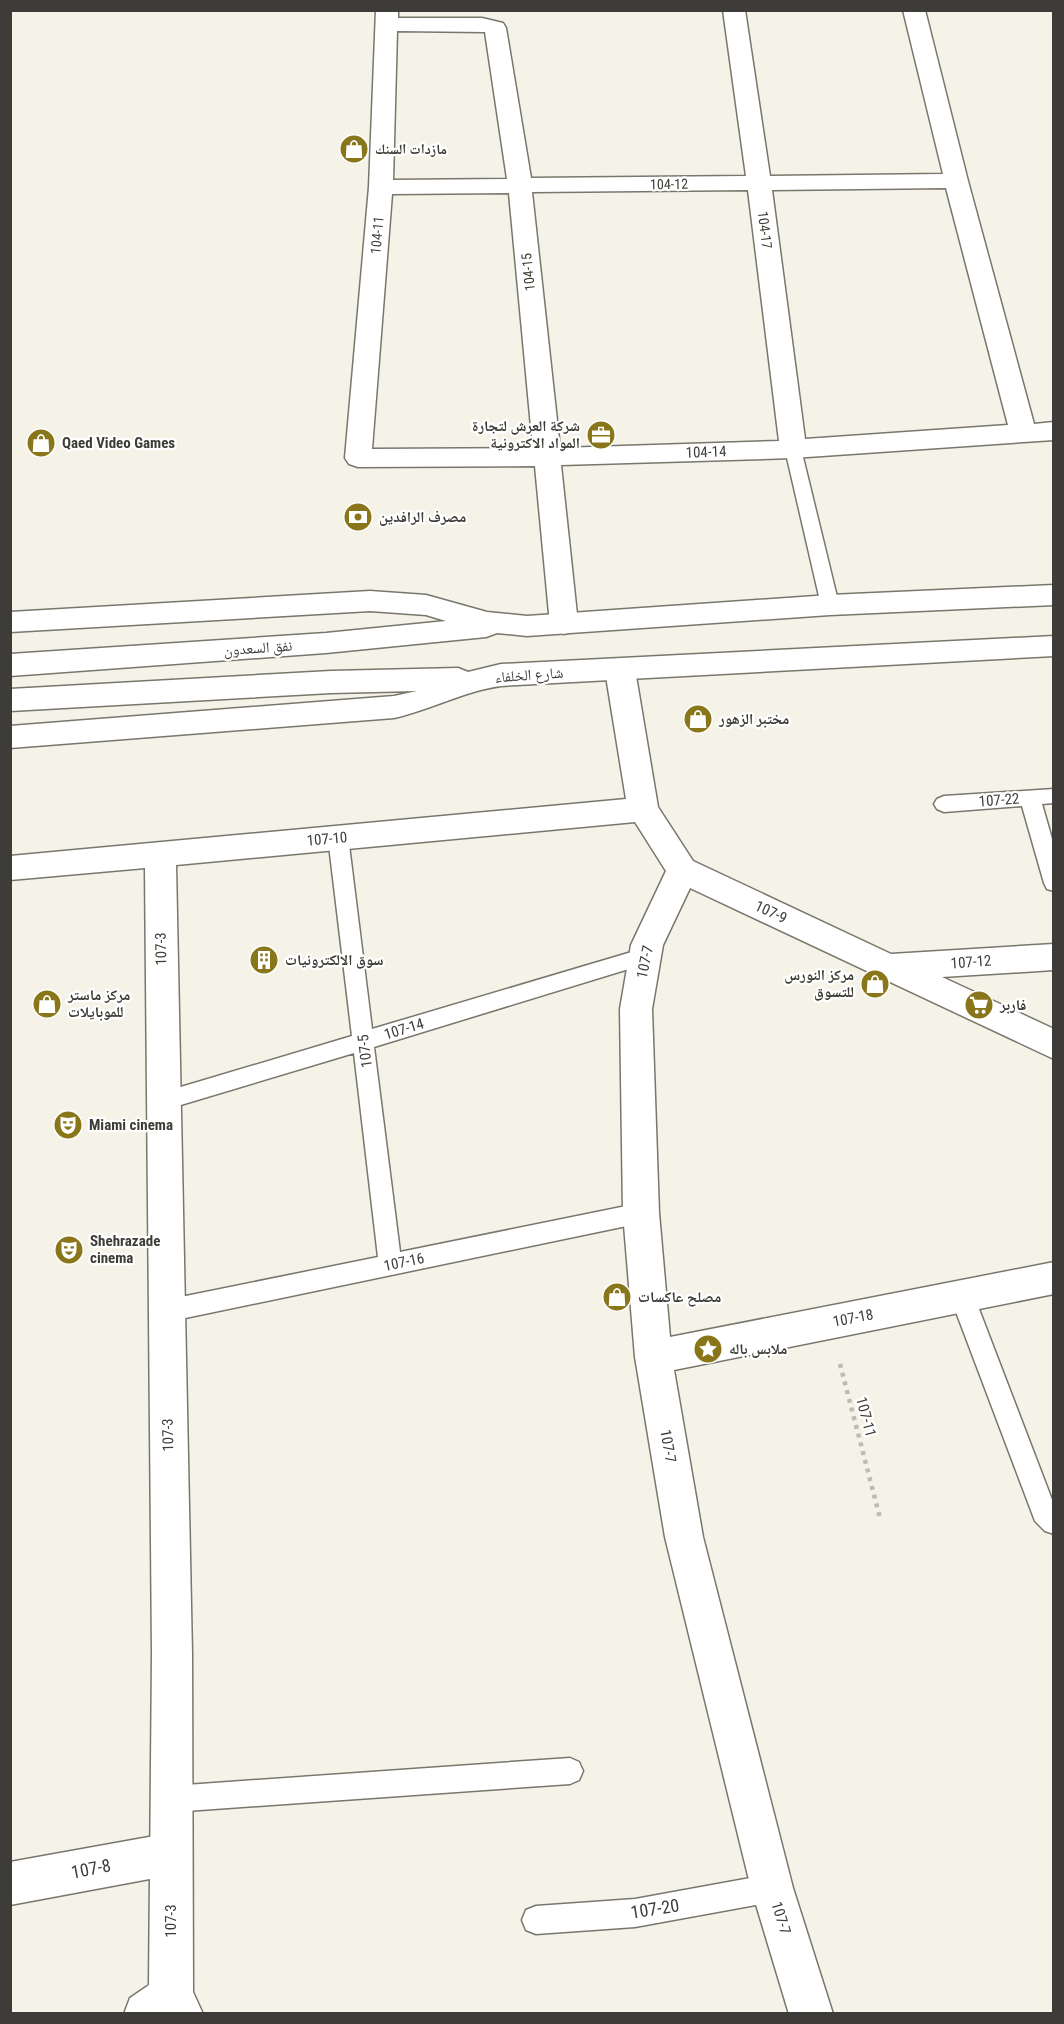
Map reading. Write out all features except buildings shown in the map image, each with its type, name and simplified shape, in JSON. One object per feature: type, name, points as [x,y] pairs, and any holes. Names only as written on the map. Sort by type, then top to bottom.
[{"type":"street","name":"104-17","points":[[734,10],[793,449]]},
{"type":"street","points":[[914,10],[956,181],[1023,433]]},
{"type":"street","name":"104-15","points":[[387,17],[495,28],[520,186],[564,624]]},
{"type":"street","name":"104-11","points":[[358,458],[381,187],[387,17]]},
{"type":"street","name":"104-12","points":[[381,187],[956,181]]},
{"type":"street","name":"104-14","points":[[358,458],[547,457],[793,449],[1053,431]]},
{"type":"street","points":[[10,622],[370,601],[426,605],[506,625],[564,624],[830,605],[1053,595]]},
{"type":"street","name":"نفق السعدون","points":[[10,665],[315,644],[506,625]]},
{"type":"street","name":"شارع الخلفاء","points":[[10,737],[394,707],[444,694],[482,678],[501,675],[1053,646]]},
{"type":"street","points":[[620,670],[643,809],[682,870]]},
{"type":"street","points":[[10,700],[331,682],[482,678]]},
{"type":"street","name":"107-10","points":[[10,868],[643,809]]},
{"type":"street","name":"107-3","points":[[160,854],[172,1799],[166,2008]]},
{"type":"street","name":"107-7","points":[[682,870],[647,945],[636,1009],[641,1213],[653,1357],[684,1537],[772,1888],[811,2013]]},
{"type":"street","name":"107-9","points":[[682,870],[1053,1045]]},
{"type":"street","name":"107-12","points":[[888,967],[1053,957]]},
{"type":"street","name":"107-18","points":[[653,1357],[1053,1278]]},
{"type":"street","name":"107-8","points":[[10,1884],[171,1854]]},
{"type":"lane","points":[[793,449],[830,605]]},
{"type":"lane","name":"107-22","points":[[944,804],[1053,796]]},
{"type":"lane","points":[[1030,798],[1053,883]]},
{"type":"lane","name":"107-5","points":[[338,837],[390,1265]]},
{"type":"lane","name":"107-14","points":[[164,1101],[645,956]]},
{"type":"lane","name":"107-16","points":[[166,1311],[641,1213]]},
{"type":"lane","points":[[962,1296],[1044,1513],[1053,1522]]},
{"type":"lane","points":[[172,1799],[570,1771]]},
{"type":"lane","name":"107-20","points":[[536,1920],[635,1913],[772,1888]]},
{"type":"path","name":"107-11","points":[[829,1323],[880,1518]]},
{"type":"place","name":"مازدات السنك","points":[[354,149]]},
{"type":"place","name":"شركة العرش لتجارة المواد الاكترونية","points":[[601,435]]},
{"type":"place","name":"Qaed Video Games","points":[[41,443]]},
{"type":"place","name":"مصرف الرافدين","points":[[358,517]]},
{"type":"place","name":"مختبر الزهور","points":[[698,719]]},
{"type":"place","name":"سوق الالكترونيات","points":[[264,960]]},
{"type":"place","name":"مركز النورس للتسوق","points":[[875,984]]},
{"type":"place","name":"مركز ماستر للموبايلات","points":[[47,1004]]},
{"type":"place","name":"فاربر","points":[[979,1005]]},
{"type":"place","name":"Miami cinema","points":[[68,1125]]},
{"type":"place","name":"Shehrazade cinema","points":[[69,1250]]},
{"type":"place","name":"مصلح عاكسات","points":[[617,1297]]},
{"type":"place","name":"ملابس باله","points":[[708,1349]]}]
